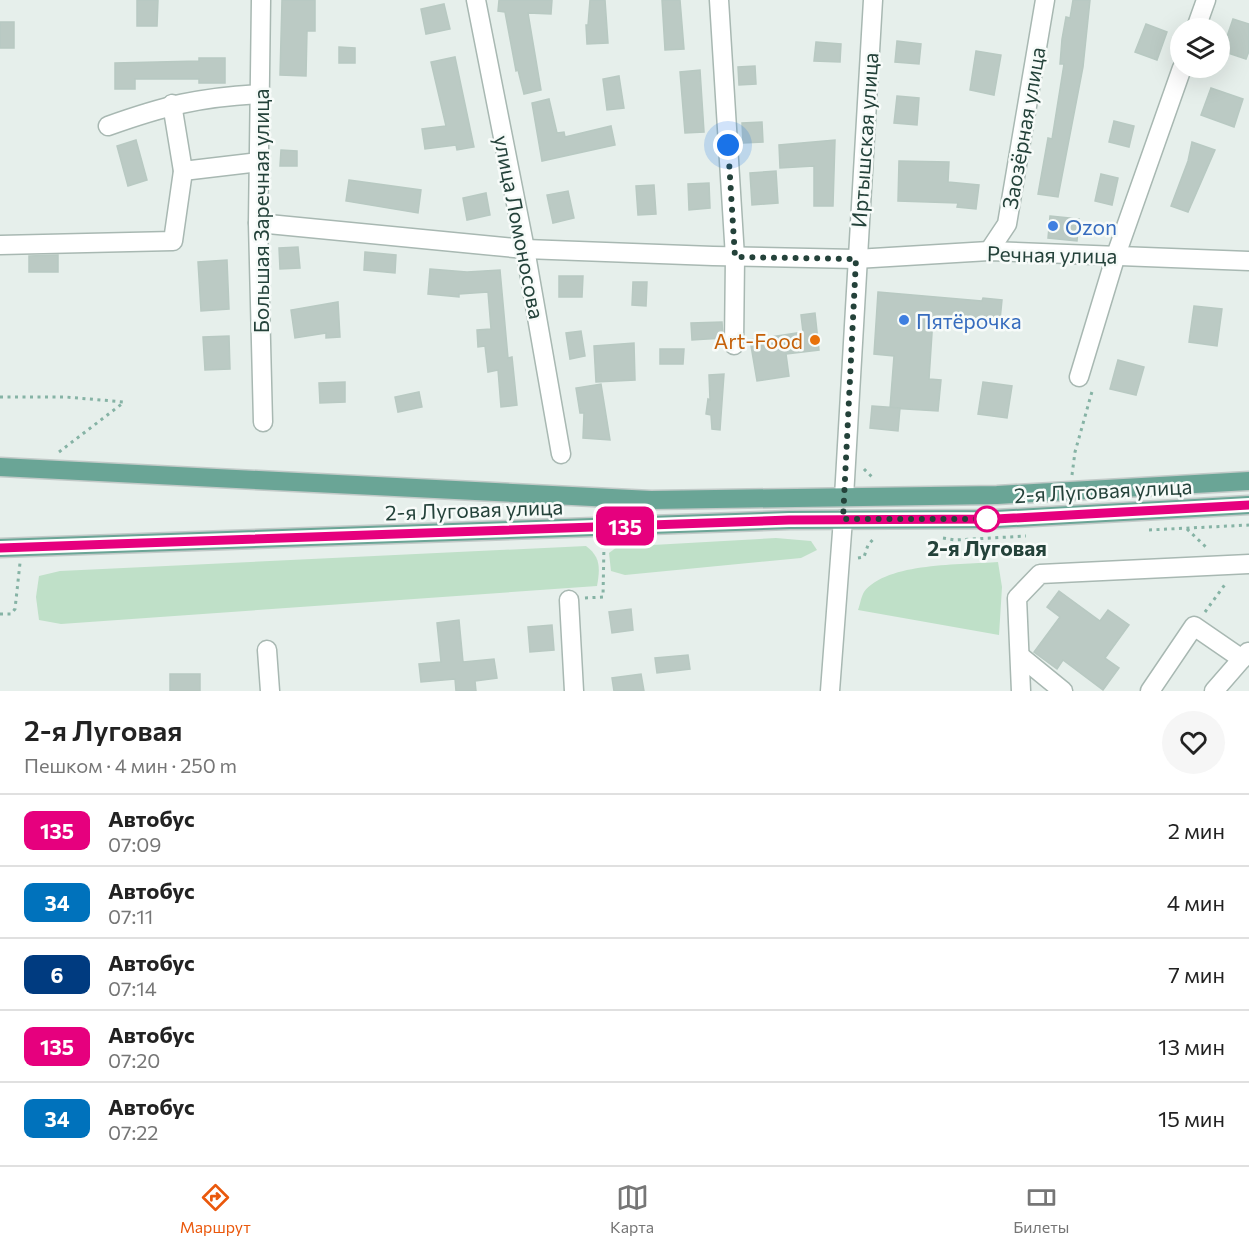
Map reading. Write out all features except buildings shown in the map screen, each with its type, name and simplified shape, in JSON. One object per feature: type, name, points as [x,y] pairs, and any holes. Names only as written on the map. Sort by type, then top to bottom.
[{"type":"main road","name":"2-я Луговая улица","points":[[0,467],[55,462],[589,498],[997,495],[1249,481]]},
{"type":"main road","points":[[843,519],[844,497]]},
{"type":"main road","name":"2-я Луговая улица","points":[[0,548],[22,555],[843,519],[996,519],[1249,505]]},
{"type":"street","name":"Большая Заречная улица","points":[[261,0],[258,223],[263,422]]},
{"type":"street","name":"улица Ломоносова","points":[[476,0],[525,249],[561,454]]},
{"type":"street","points":[[719,0],[735,257],[734,345]]},
{"type":"street","name":"Иртышская улица","points":[[844,497],[856,259],[873,0]]},
{"type":"street","name":"Заозёрная улица","points":[[989,251],[1006,224],[1045,0]]},
{"type":"street","points":[[1200,18],[1206,0]]},
{"type":"street","points":[[1086,382],[1116,255],[1178,78]]},
{"type":"street","points":[[108,126],[172,104],[217,96],[259,94]]},
{"type":"street","points":[[0,245],[173,240],[183,171],[172,104]]},
{"type":"street","points":[[183,171],[258,162]]},
{"type":"street","name":"Речная улица","points":[[258,223],[525,249],[856,259],[989,251],[1249,261]]},
{"type":"street","points":[[830,691],[843,519]]},
{"type":"street","points":[[1021,691],[1017,598],[1040,574],[1220,560],[1249,564]]},
{"type":"street","points":[[568,600],[574,691]]},
{"type":"street","points":[[1150,691],[1194,627],[1246,655],[1214,691]]},
{"type":"street","points":[[267,650],[270,691]]},
{"type":"street","points":[[1020,656],[1063,691]]},
{"type":"path","points":[[1071,479],[1086,382]]},
{"type":"path","points":[[0,396],[66,397],[124,402],[55,462]]},
{"type":"path","points":[[1187,529],[1220,560],[1226,582],[1204,613],[1212,619]]},
{"type":"path","points":[[603,597],[604,538]]},
{"type":"path","points":[[0,614],[11,614],[15,609],[22,555]]},
{"type":"green space","points":[[776,538],[811,541],[817,550],[801,558],[625,575],[611,571],[609,553],[617,547]]},
{"type":"green space","points":[[586,546],[597,559],[599,574],[597,586],[61,624],[39,620],[36,597],[39,576],[60,571]]},
{"type":"green space","points":[[998,562],[1002,587],[999,635],[858,610],[864,592],[875,582],[890,575],[926,567]]},
{"type":"bus line","name":"135","points":[[0,548],[789,520],[996,519],[1249,505]]},
{"type":"place","name":"Ozon","points":[[1053,226]]},
{"type":"place","name":"Пятёрочка","points":[[904,320]]},
{"type":"place","name":"Art-Food","points":[[815,340]]},
{"type":"place","name":"2-я Луговая","points":[[987,519]]},
{"type":"route","points":[[728,145],[735,257],[856,259],[843,519],[884,518],[996,519],[987,519]]}]
